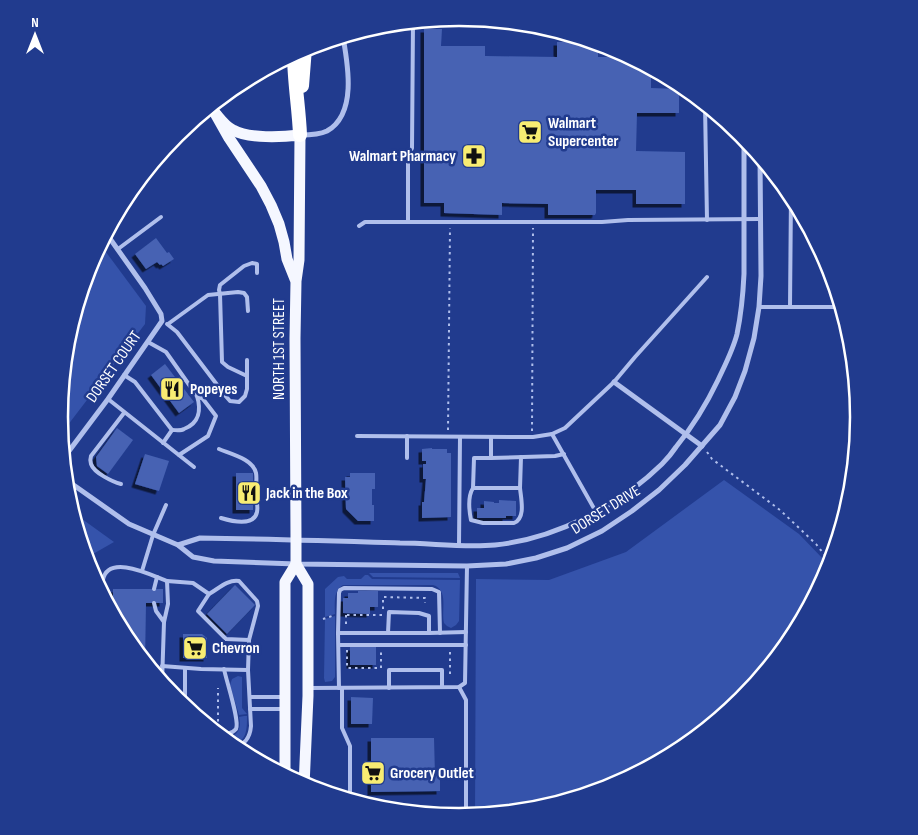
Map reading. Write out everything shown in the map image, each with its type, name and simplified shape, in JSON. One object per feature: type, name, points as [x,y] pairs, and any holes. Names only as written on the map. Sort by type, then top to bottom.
[{"type":"highway","points":[[299,114],[304,58]]},
{"type":"highway","points":[[294,63],[300,134]]},
{"type":"main road","points":[[214,112],[271,205],[279,224],[287,259],[296,281]]},
{"type":"main road","points":[[215,112],[227,127],[245,134],[286,137],[300,134]]},
{"type":"main road","name":"NORTH 1ST STREET","points":[[300,134],[299,260],[296,281],[296,564],[308,584],[308,688],[304,777]]},
{"type":"main road","name":"NORTH 1ST STREET","points":[[284,767],[285,582],[296,564]]},
{"type":"street","points":[[300,134],[315,134],[327,131],[338,122],[346,107],[348,79],[344,44]]},
{"type":"street","name":"DORSET DRIVE","points":[[178,545],[200,538],[416,543],[459,546],[495,545],[529,539],[565,527],[625,495],[663,464],[699,417],[726,364],[736,336],[743,296],[744,150]]},
{"type":"street","name":"DORSET DRIVE","points":[[74,485],[129,524],[178,545],[192,557],[214,561],[467,566],[506,564],[536,558],[567,548],[602,531],[659,490],[720,425],[735,397],[746,371],[754,338],[758,306],[761,276],[760,168]]},
{"type":"street","name":"DORSET COURT","points":[[70,450],[148,342],[165,323],[161,314],[111,239]]},
{"type":"street","points":[[614,382],[702,446]]},
{"type":"lane","points":[[408,222],[408,156],[412,148],[413,29]]},
{"type":"lane","points":[[705,114],[707,220]]},
{"type":"lane","points":[[382,155],[408,156]]},
{"type":"lane","points":[[790,307],[791,211]]},
{"type":"lane","points":[[118,249],[161,217]]},
{"type":"lane","points":[[359,226],[365,222],[602,222],[628,220],[760,219]]},
{"type":"lane","points":[[247,376],[222,362],[220,294],[218,290],[220,285],[244,266],[252,263],[257,264],[257,272]]},
{"type":"lane","points":[[357,436],[533,437],[552,434],[565,428],[614,382],[707,278]]},
{"type":"lane","points":[[218,386],[177,332],[165,323],[208,296],[220,294],[244,293],[247,297],[248,311]]},
{"type":"lane","points":[[758,306],[834,307]]},
{"type":"lane","points":[[148,342],[166,352],[197,396],[200,405],[198,418],[192,424],[184,430],[172,430]]},
{"type":"lane","points":[[224,393],[230,401],[239,402],[246,396],[247,360]]},
{"type":"lane","points":[[124,375],[135,382],[172,430]]},
{"type":"lane","points":[[179,455],[208,436],[216,416],[203,399],[197,396]]},
{"type":"lane","points":[[108,399],[194,467]]},
{"type":"lane","points":[[121,484],[111,482],[93,468],[90,460],[91,456],[124,413]]},
{"type":"lane","points":[[163,443],[172,430]]},
{"type":"lane","points":[[552,434],[596,512]]},
{"type":"lane","points":[[407,436],[407,458]]},
{"type":"lane","points":[[459,546],[460,437]]},
{"type":"lane","points":[[490,458],[491,437]]},
{"type":"lane","points":[[219,450],[247,461],[252,466],[256,472],[256,490]]},
{"type":"lane","points":[[521,457],[520,488],[522,512],[520,519],[514,523],[471,520],[470,493],[474,488],[474,458],[555,456],[564,454]]},
{"type":"lane","points":[[474,488],[520,488]]},
{"type":"lane","points":[[220,518],[246,521],[254,518],[257,511],[256,496]]},
{"type":"lane","points":[[142,571],[153,535],[166,504]]},
{"type":"lane","points":[[103,580],[106,574],[113,569],[123,566],[167,581],[193,583],[209,594]]},
{"type":"lane","points":[[308,688],[459,687],[465,683],[467,566]]},
{"type":"lane","points":[[154,589],[157,577]]},
{"type":"lane","points":[[162,671],[164,622],[168,604],[167,581]]},
{"type":"lane","points":[[243,743],[248,740],[252,726],[248,670],[249,640],[258,606],[257,601],[239,581],[230,581],[209,594],[198,611],[226,639],[249,640]]},
{"type":"lane","points":[[350,793],[350,746],[342,728],[338,633],[340,590],[344,588],[432,589],[439,592],[440,633]]},
{"type":"lane","points":[[154,603],[156,611],[164,622]]},
{"type":"lane","points":[[388,633],[389,612],[419,613],[429,616],[430,633]]},
{"type":"lane","points":[[338,633],[466,632]]},
{"type":"lane","points":[[339,645],[466,645]]},
{"type":"lane","points":[[162,666],[248,670]]},
{"type":"lane","points":[[185,697],[186,668]]},
{"type":"lane","points":[[224,669],[237,717],[235,730],[229,733]]},
{"type":"lane","points":[[389,688],[389,670],[442,670],[442,687]]},
{"type":"lane","points":[[459,687],[466,700],[466,809]]},
{"type":"lane","points":[[250,697],[285,697]]},
{"type":"lane","points":[[250,709],[285,709]]},
{"type":"path","points":[[532,431],[534,222]]},
{"type":"path","points":[[448,430],[450,223]]},
{"type":"path","points":[[702,446],[712,459],[780,510],[816,544],[825,555]]},
{"type":"path","points":[[323,619],[333,615],[383,615],[383,598],[425,598],[425,603]]},
{"type":"path","points":[[346,615],[346,633]]},
{"type":"path","points":[[347,645],[347,668],[381,668],[381,651]]},
{"type":"path","points":[[450,652],[450,678]]},
{"type":"path","points":[[218,688],[218,726]]},
{"type":"shaded area","points":[[105,251],[146,306],[145,324],[68,424],[71,366],[75,341],[89,292]]},
{"type":"shaded area","points":[[724,480],[799,534],[823,559],[810,591],[798,613],[769,656],[736,694],[697,728],[655,756],[609,779],[585,788],[535,801],[475,808],[476,579],[549,580],[626,552]]},
{"type":"shaded area","points":[[81,518],[114,542],[93,554]]},
{"type":"shaded area","points":[[369,573],[458,573],[460,578],[373,577]]},
{"type":"shaded area","points":[[365,575],[372,579],[460,580],[459,621],[451,628],[444,623],[443,596],[441,591],[433,585],[343,585],[336,594],[335,614],[325,617],[325,589],[338,577],[344,576],[347,579],[361,579]]},
{"type":"shaded area","points":[[335,616],[335,677],[332,681],[325,682],[325,619]]},
{"type":"shaded area","points":[[238,676],[242,677],[242,708],[247,714],[239,715],[230,685],[232,679]]},
{"type":"shaded area","points":[[247,716],[245,735],[240,741],[232,736],[238,731],[240,725],[239,717]]},
{"type":"building","name":"Walmart Supercenter","points":[[424,29],[442,29],[441,46],[485,46],[485,56],[557,57],[557,42],[567,42],[598,52],[598,57],[611,57],[651,77],[651,88],[671,89],[679,94],[679,113],[637,113],[636,151],[685,152],[685,204],[636,204],[636,190],[596,190],[595,215],[548,215],[548,204],[502,203],[502,215],[444,213],[444,203],[424,203]]},
{"type":"building","points":[[156,238],[174,259],[163,266],[157,262],[146,269],[135,254]]},
{"type":"building","name":"Popeyes","points":[[165,364],[194,402],[179,413],[151,375]]},
{"type":"building","points":[[117,428],[133,440],[108,474],[97,466],[96,457]]},
{"type":"building","points":[[422,449],[447,449],[447,453],[451,453],[451,517],[422,518],[422,502],[424,502],[426,479],[423,479],[423,464],[426,464],[426,461],[422,461]]},
{"type":"building","points":[[145,454],[169,461],[159,491],[135,484]]},
{"type":"building","name":"Jack in the Box","points":[[236,473],[253,473],[253,490],[261,490],[261,495],[253,496],[253,510],[236,510]]},
{"type":"building","points":[[350,473],[375,473],[375,489],[372,489],[374,521],[358,521],[346,509],[345,477],[350,477]]},
{"type":"building","points":[[499,500],[516,501],[516,516],[477,518],[477,508],[484,508],[484,501],[499,503]]},
{"type":"building","points":[[235,585],[255,605],[227,634],[207,614]]},
{"type":"building","points":[[113,589],[163,589],[163,603],[146,603],[145,651],[134,635],[113,600]]},
{"type":"building","points":[[358,591],[378,591],[378,607],[370,607],[370,614],[343,613],[343,598],[348,598],[348,593],[358,593]]},
{"type":"building","name":"Chevron","points":[[183,634],[202,634],[207,638],[207,658],[183,658]]},
{"type":"building","points":[[350,647],[376,647],[376,665],[350,665]]},
{"type":"building","points":[[351,697],[373,698],[372,724],[351,724]]},
{"type":"building","points":[[371,738],[434,738],[435,775],[440,777],[440,791],[371,792]]},
{"type":"place","name":"Walmart Supercenter","points":[[530,132]]},
{"type":"place","name":"Walmart Pharmacy","points":[[474,156]]},
{"type":"place","name":"Popeyes","points":[[172,389]]},
{"type":"place","name":"Jack in the Box","points":[[249,493]]},
{"type":"place","name":"Chevron","points":[[195,648]]},
{"type":"place","name":"Grocery Outlet","points":[[373,773]]}]
